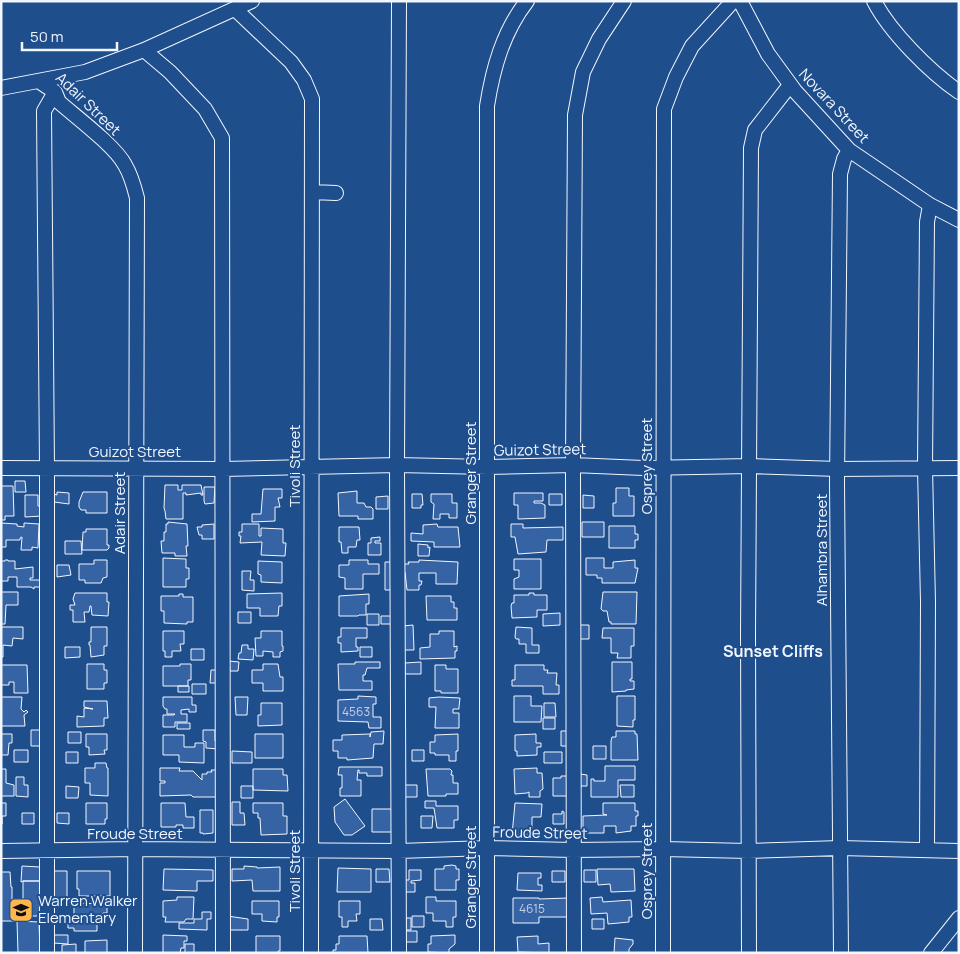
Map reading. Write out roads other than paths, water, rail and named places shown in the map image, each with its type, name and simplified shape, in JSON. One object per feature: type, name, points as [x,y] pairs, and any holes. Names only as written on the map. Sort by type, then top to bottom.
[{"type":"street","points":[[1,88],[85,72],[144,50],[252,1]]},
{"type":"street","points":[[399,1],[396,465],[399,953]]},
{"type":"street","name":"Granger Street","points":[[487,953],[487,106],[491,80],[507,33],[527,1]]},
{"type":"street","points":[[574,953],[573,465],[575,115],[583,72],[599,39],[624,1]]},
{"type":"street","name":"Osprey Street","points":[[663,953],[664,109],[676,77],[692,46],[733,1]]},
{"type":"street","name":"Novara Street","points":[[740,1],[768,54],[790,84],[850,150],[930,205],[959,220]]},
{"type":"street","points":[[874,1],[893,30],[942,81],[959,92]]},
{"type":"street","name":"Tivoli Street","points":[[235,9],[291,62],[304,80],[312,99],[310,850],[312,953]]},
{"type":"street","points":[[144,50],[170,72],[205,109],[222,138],[223,953]]},
{"type":"street","name":"Adair Street","points":[[40,82],[55,92],[60,102],[124,163],[137,198],[135,953]]},
{"type":"street","points":[[748,953],[751,148],[755,130],[790,84]]},
{"type":"street","points":[[47,953],[47,468],[44,111],[55,92]]},
{"type":"street","name":"Alhambra Street","points":[[841,953],[838,469],[840,174],[844,159],[850,150]]},
{"type":"street","points":[[312,192],[336,193]]},
{"type":"street","points":[[928,850],[926,468],[927,222],[930,205]]},
{"type":"street","name":"Guizot Street","points":[[1,468],[222,469],[396,465],[488,467],[573,465],[664,468],[750,466],[838,469],[959,468]]},
{"type":"street","name":"Froude Street","points":[[1,851],[47,852],[135,849],[398,851],[487,848],[748,851],[840,848],[959,851]]},
{"type":"street","points":[[930,953],[959,918]]},
{"type":"place","name":"Warren Walker Elementary","points":[[21,910]]},
{"type":"district","name":"Sunset Cliffs","points":[[773,651]]}]
